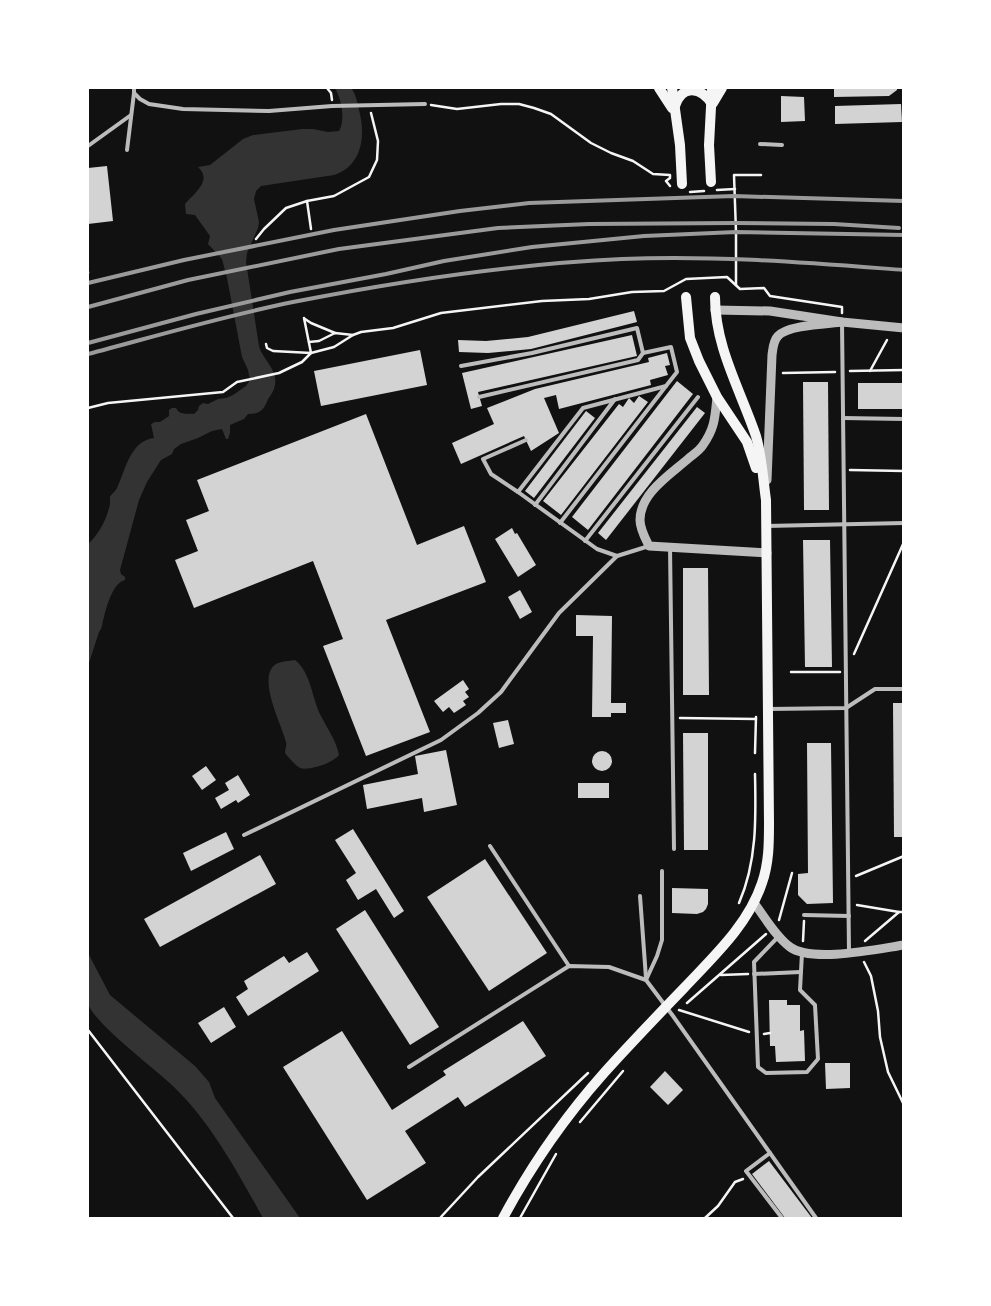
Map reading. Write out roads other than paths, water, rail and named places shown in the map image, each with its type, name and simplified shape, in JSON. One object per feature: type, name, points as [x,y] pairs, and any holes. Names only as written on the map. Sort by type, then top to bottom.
[{"type":"main road","points":[[659,88],[674,111]]},
{"type":"main road","points":[[672,88],[684,188]]},
{"type":"main road","points":[[710,188],[709,145],[712,88]]},
{"type":"main road","points":[[712,104],[722,88]]},
{"type":"main road","points":[[674,111],[678,97],[686,92],[699,91],[706,95],[712,104]]},
{"type":"main road","points":[[686,297],[690,338],[699,361],[717,397],[751,451],[756,468],[766,526]]},
{"type":"main road","points":[[503,1218],[520,1186],[544,1148],[603,1074],[726,943],[742,923],[754,903],[762,882],[769,847],[766,500],[756,438],[724,355],[715,310],[715,297]]},
{"type":"street","points":[[715,310],[770,311],[842,322],[904,328]]},
{"type":"street","points":[[766,500],[772,355],[775,342],[778,336],[795,328],[842,322]]},
{"type":"street","points":[[717,397],[714,425],[702,446],[656,487],[647,498],[641,511],[640,521],[643,535],[649,546],[767,553]]},
{"type":"street","points":[[754,903],[779,936],[791,948],[802,952],[822,954],[904,945]]},
{"type":"lane","points":[[126,150],[134,88]]},
{"type":"lane","points":[[134,93],[149,104],[183,109],[270,112],[369,104],[425,104]]},
{"type":"lane","points":[[88,146],[131,115]]},
{"type":"lane","points":[[760,144],[782,145]]},
{"type":"lane","points":[[842,322],[848,916],[854,951]]},
{"type":"lane","points":[[461,366],[532,353],[637,328],[643,353]]},
{"type":"lane","points":[[479,397],[638,360],[643,353],[671,347],[677,372],[560,523]]},
{"type":"lane","points":[[518,492],[583,408],[666,386]]},
{"type":"lane","points":[[585,541],[698,397]]},
{"type":"lane","points":[[535,505],[615,399]]},
{"type":"lane","points":[[843,418],[904,419]]},
{"type":"lane","points":[[526,440],[483,459],[491,474],[597,549],[617,556]]},
{"type":"lane","points":[[766,526],[904,523]]},
{"type":"lane","points":[[244,835],[440,740],[478,713],[501,692],[559,613],[617,556],[649,546]]},
{"type":"lane","points":[[670,547],[674,849]]},
{"type":"lane","points":[[769,709],[846,708],[874,689],[904,689]]},
{"type":"lane","points":[[490,846],[569,966]]},
{"type":"lane","points":[[646,980],[662,940],[662,871]]},
{"type":"lane","points":[[640,896],[646,980]]},
{"type":"lane","points":[[804,915],[848,916]]},
{"type":"lane","points":[[779,936],[754,962],[758,1067],[766,1073],[807,1072],[818,1059],[815,1005],[800,990],[802,952]]},
{"type":"lane","points":[[409,1067],[569,966],[609,967],[646,980],[816,1218]]},
{"type":"lane","points":[[754,974],[801,972]]},
{"type":"lane","points":[[770,1153],[746,1171],[782,1218]]},
{"type":"railway","points":[[88,283],[184,260],[334,230],[460,211],[529,203],[734,196],[904,201]]},
{"type":"railway","points":[[88,307],[188,280],[339,249],[498,228],[589,224],[735,223],[834,224],[899,228]]},
{"type":"railway","points":[[88,343],[196,314],[290,292],[444,261],[532,247],[644,236],[736,232],[904,235]]},
{"type":"railway","points":[[88,354],[293,302],[415,280],[498,269],[581,261],[692,258],[763,260],[904,270]]}]
